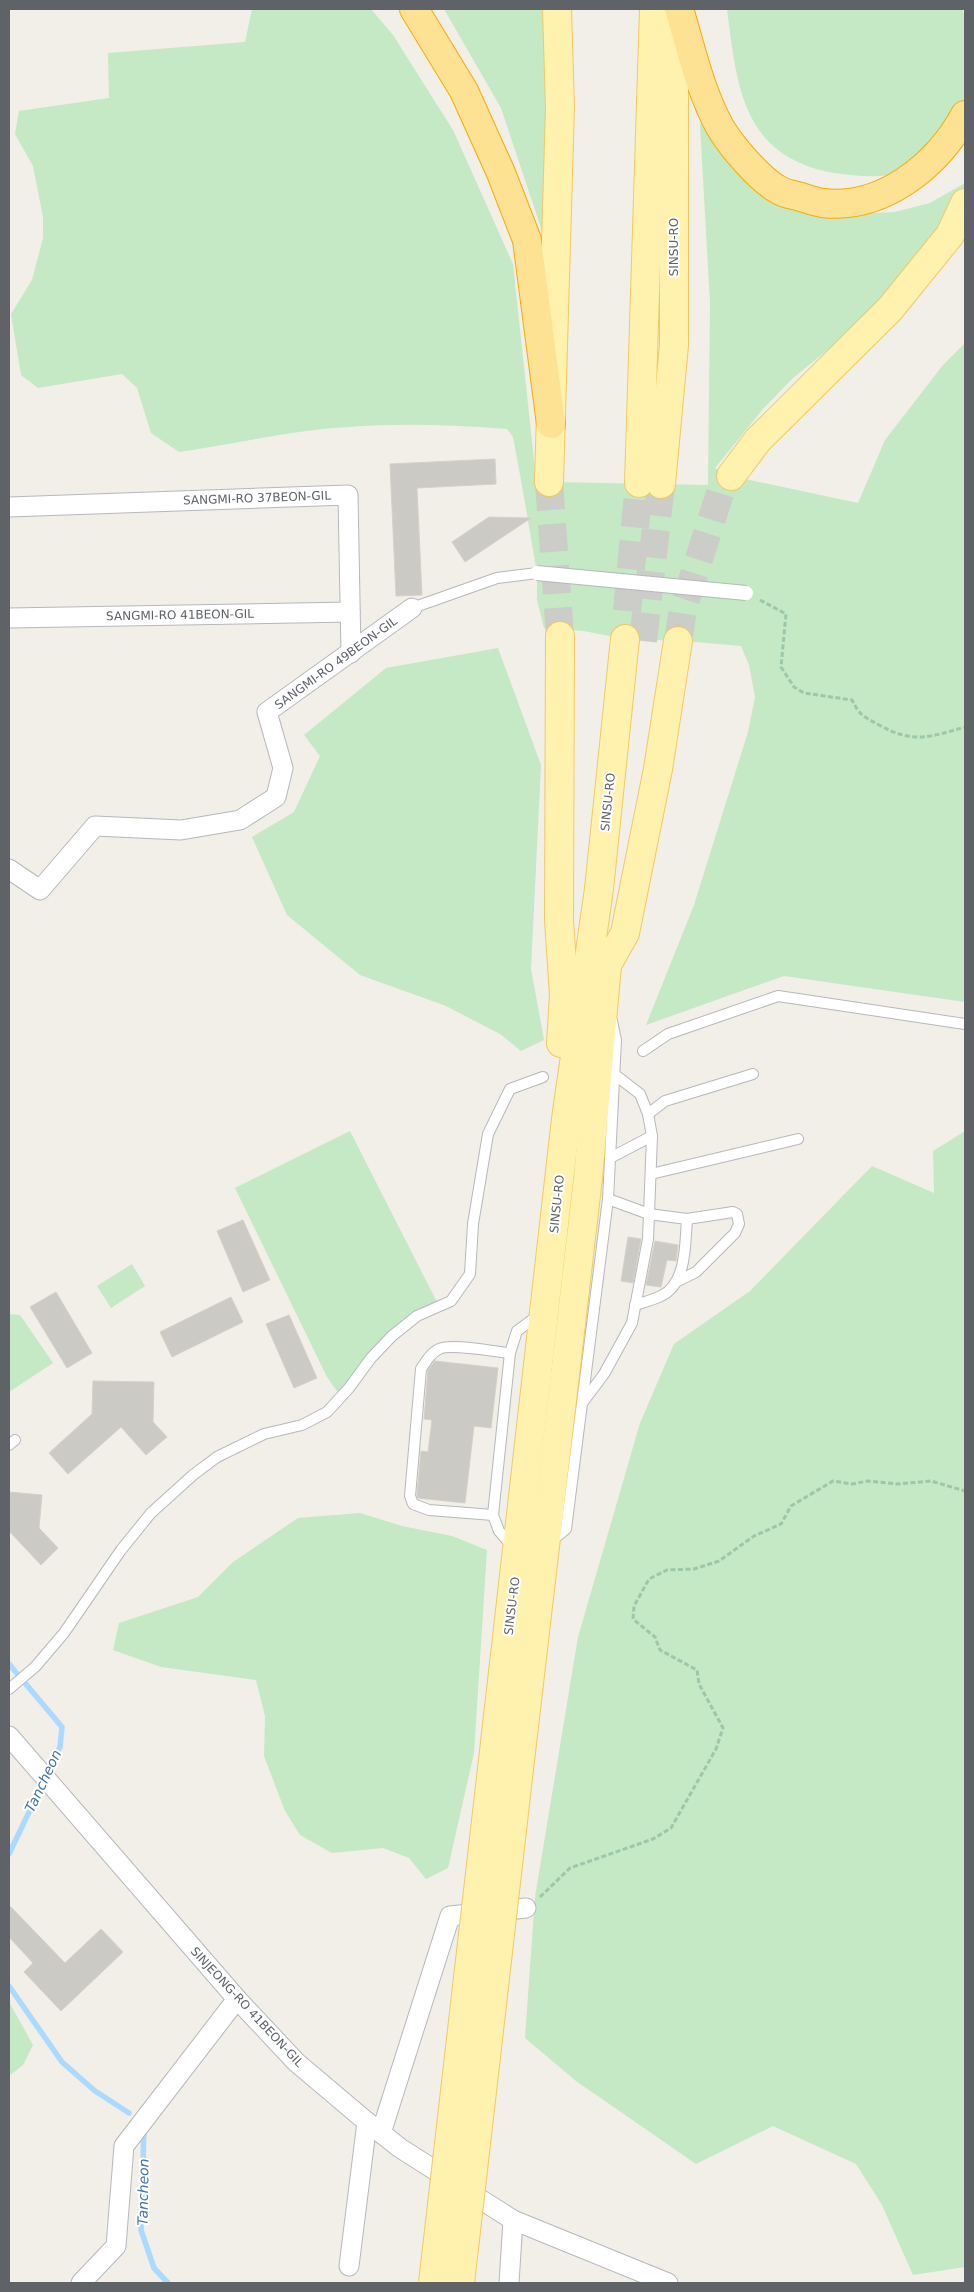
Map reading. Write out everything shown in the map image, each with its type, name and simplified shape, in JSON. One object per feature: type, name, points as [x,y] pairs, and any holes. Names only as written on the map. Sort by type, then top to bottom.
[{"type":"highway","points":[[414,9],[464,91],[502,173],[527,240],[551,424]]},
{"type":"highway","points":[[679,9],[707,98],[720,127],[744,160],[779,190],[822,203],[855,203],[881,196],[907,180],[933,159],[953,137],[965,115]]},
{"type":"main road","points":[[550,482],[560,107],[558,9]]},
{"type":"main road","name":"SINSU-RO","points":[[654,9],[650,484],[674,345],[674,9]]},
{"type":"main road","points":[[731,476],[758,440],[890,309],[950,235],[965,203]]},
{"type":"main road","points":[[560,636],[559,920],[564,995],[560,1075],[566,1119]]},
{"type":"main road","name":"SINSU-RO","points":[[433,2283],[518,1554],[566,1119],[634,640],[624,793],[605,976],[588,1178],[460,2283]]},
{"type":"main road","points":[[605,976],[625,932],[658,769],[678,641]]},
{"type":"street","name":"SANGMI-RO 37BEON-GIL","points":[[9,507],[348,495],[351,653]]},
{"type":"street","points":[[537,573],[746,593]]},
{"type":"street","name":"SANGMI-RO 49BEON-GIL","points":[[9,869],[40,890],[94,826],[181,830],[240,820],[276,797],[283,768],[267,712],[412,608]]},
{"type":"street","name":"SANGMI-RO 41BEON-GIL","points":[[9,618],[350,612]]},
{"type":"street","name":"SINJEONG-RO 41BEON-GIL","points":[[9,1736],[237,1999],[296,2062],[374,2128],[400,2148],[514,2220],[668,2283]]},
{"type":"street","points":[[349,2266],[374,2128],[450,1916],[526,1908]]},
{"type":"street","points":[[81,2283],[116,2246],[124,2146],[237,1999]]},
{"type":"street","points":[[509,2283],[514,2220]]},
{"type":"lane","points":[[412,608],[497,578],[537,573]]},
{"type":"lane","points":[[545,1546],[566,1529],[608,1199],[616,1040],[605,976]]},
{"type":"lane","points":[[643,1051],[668,1034],[778,996],[965,1024]]},
{"type":"lane","points":[[582,1403],[604,1374],[632,1323],[648,1240],[652,1136],[648,1114],[640,1094],[614,1074]]},
{"type":"lane","points":[[648,1114],[665,1101],[753,1074]]},
{"type":"lane","points":[[9,1690],[35,1667],[64,1633],[121,1550],[151,1513],[193,1475],[217,1457],[264,1434],[302,1425],[327,1412],[392,1336],[417,1316],[451,1301],[470,1274],[473,1224],[488,1134],[510,1090],[543,1076]]},
{"type":"lane","points":[[610,1158],[652,1136]]},
{"type":"lane","points":[[651,1174],[798,1139]]},
{"type":"lane","points":[[608,1199],[649,1214],[687,1219],[733,1212],[737,1214],[739,1224],[735,1233],[696,1272],[678,1281],[663,1295],[635,1305]]},
{"type":"lane","points":[[678,1281],[687,1219]]},
{"type":"lane","points":[[518,1554],[499,1531],[493,1515],[510,1353],[517,1331],[545,1310]]},
{"type":"lane","points":[[493,1515],[429,1510],[413,1504],[410,1496],[421,1369],[429,1356],[441,1348],[466,1348],[510,1353]]},
{"type":"path","points":[[746,593],[786,614],[781,666],[794,687],[804,693],[852,700],[859,714],[894,733],[911,738],[934,735],[965,727]]},
{"type":"path","points":[[526,1908],[548,1891],[570,1868],[653,1839],[670,1828],[716,1749],[723,1728],[699,1684],[697,1670],[660,1650],[655,1638],[633,1619],[634,1606],[649,1579],[667,1570],[694,1569],[719,1561],[754,1536],[781,1524],[791,1506],[833,1481],[852,1484],[868,1481],[898,1484],[931,1481],[965,1491]]},
{"type":"green space","points":[[252,9],[371,9],[393,35],[453,130],[513,264],[536,479],[550,482],[708,485],[710,303],[700,125],[705,113],[741,165],[857,214],[895,212],[930,203],[965,183],[965,206],[877,309],[792,379],[763,409],[715,468],[731,476],[858,503],[885,440],[943,365],[965,343],[965,1002],[784,976],[646,1025],[694,905],[748,732],[755,697],[749,665],[741,646],[684,641],[625,639],[584,631],[544,628],[537,600],[537,573],[521,480],[513,437],[507,429],[428,425],[348,427],[285,434],[179,452],[151,433],[137,388],[122,374],[38,388],[21,375],[11,314],[32,280],[43,238],[43,217],[33,166],[15,134],[19,111],[109,98],[108,53],[245,42]]},
{"type":"green space","points":[[444,9],[548,9],[544,237],[501,108]]},
{"type":"green space","points":[[727,9],[962,9],[965,17],[965,111],[903,172],[886,176],[860,176],[835,173],[804,165],[780,152],[763,135],[750,114],[741,91],[735,65]]},
{"type":"green space","points":[[498,648],[541,765],[531,969],[544,1040],[521,1051],[500,1034],[446,1006],[360,975],[287,915],[252,837],[294,812],[320,756],[304,735],[386,668]]},
{"type":"green space","points":[[350,1131],[439,1306],[417,1316],[341,1397],[327,1377],[235,1188]]},
{"type":"green space","points":[[965,1131],[965,2267],[913,2275],[882,2205],[856,2164],[773,2126],[696,2164],[576,2081],[525,2038],[535,1897],[578,1637],[640,1423],[674,1344],[750,1291],[872,1166],[934,1193],[933,1151]]},
{"type":"green space","points":[[132,1264],[145,1286],[111,1308],[97,1286]]},
{"type":"green space","points":[[9,1314],[20,1315],[53,1363],[9,1392]]},
{"type":"green space","points":[[360,1513],[402,1526],[452,1536],[487,1550],[474,1753],[448,1868],[426,1879],[409,1858],[383,1848],[332,1853],[300,1835],[285,1811],[264,1756],[265,1716],[256,1680],[161,1667],[113,1650],[119,1623],[198,1597],[233,1562],[298,1518]]},
{"type":"green space","points":[[9,2002],[33,2045],[23,2065],[9,2076]]},
{"type":"building","points":[[495,459],[496,484],[417,488],[422,595],[396,596],[390,464]]},
{"type":"building","points":[[489,517],[531,518],[465,562],[452,542]]},
{"type":"building","points":[[243,1220],[270,1280],[243,1292],[217,1231]]},
{"type":"building","points":[[628,1237],[641,1239],[633,1283],[621,1281]]},
{"type":"building","points":[[655,1241],[678,1245],[676,1261],[667,1260],[661,1287],[646,1285]]},
{"type":"building","points":[[56,1292],[92,1353],[67,1368],[30,1307]]},
{"type":"building","points":[[231,1297],[243,1322],[172,1357],[160,1332]]},
{"type":"building","points":[[289,1315],[317,1378],[294,1388],[266,1324]]},
{"type":"building","points":[[435,1361],[498,1368],[491,1428],[474,1426],[465,1503],[418,1498],[417,1495],[421,1451],[428,1452],[432,1420],[424,1419],[428,1370]]},
{"type":"building","points":[[93,1381],[154,1382],[153,1422],[167,1437],[146,1455],[121,1427],[68,1474],[49,1453],[92,1414]]},
{"type":"building","points":[[9,1492],[42,1495],[39,1528],[58,1548],[41,1565],[9,1531]]},
{"type":"building","points":[[9,1905],[65,1963],[101,1929],[123,1952],[61,2011],[24,1972],[33,1963],[9,1937]]},
{"type":"waterway","name":"Tancheon","points":[[9,1664],[62,1727],[60,1747],[9,1854]]},
{"type":"waterway","name":"Tancheon","points":[[9,1986],[62,2062],[95,2091],[129,2113]]},
{"type":"waterway","name":"Tancheon","points":[[144,2128],[141,2230],[154,2268],[168,2283]]},
{"type":"tunnel","points":[[678,641],[683,609],[721,490],[731,476]]},
{"type":"tunnel","points":[[549,482],[560,636]]},
{"type":"tunnel","points":[[627,611],[639,483]]},
{"type":"tunnel","points":[[643,641],[661,484]]}]
